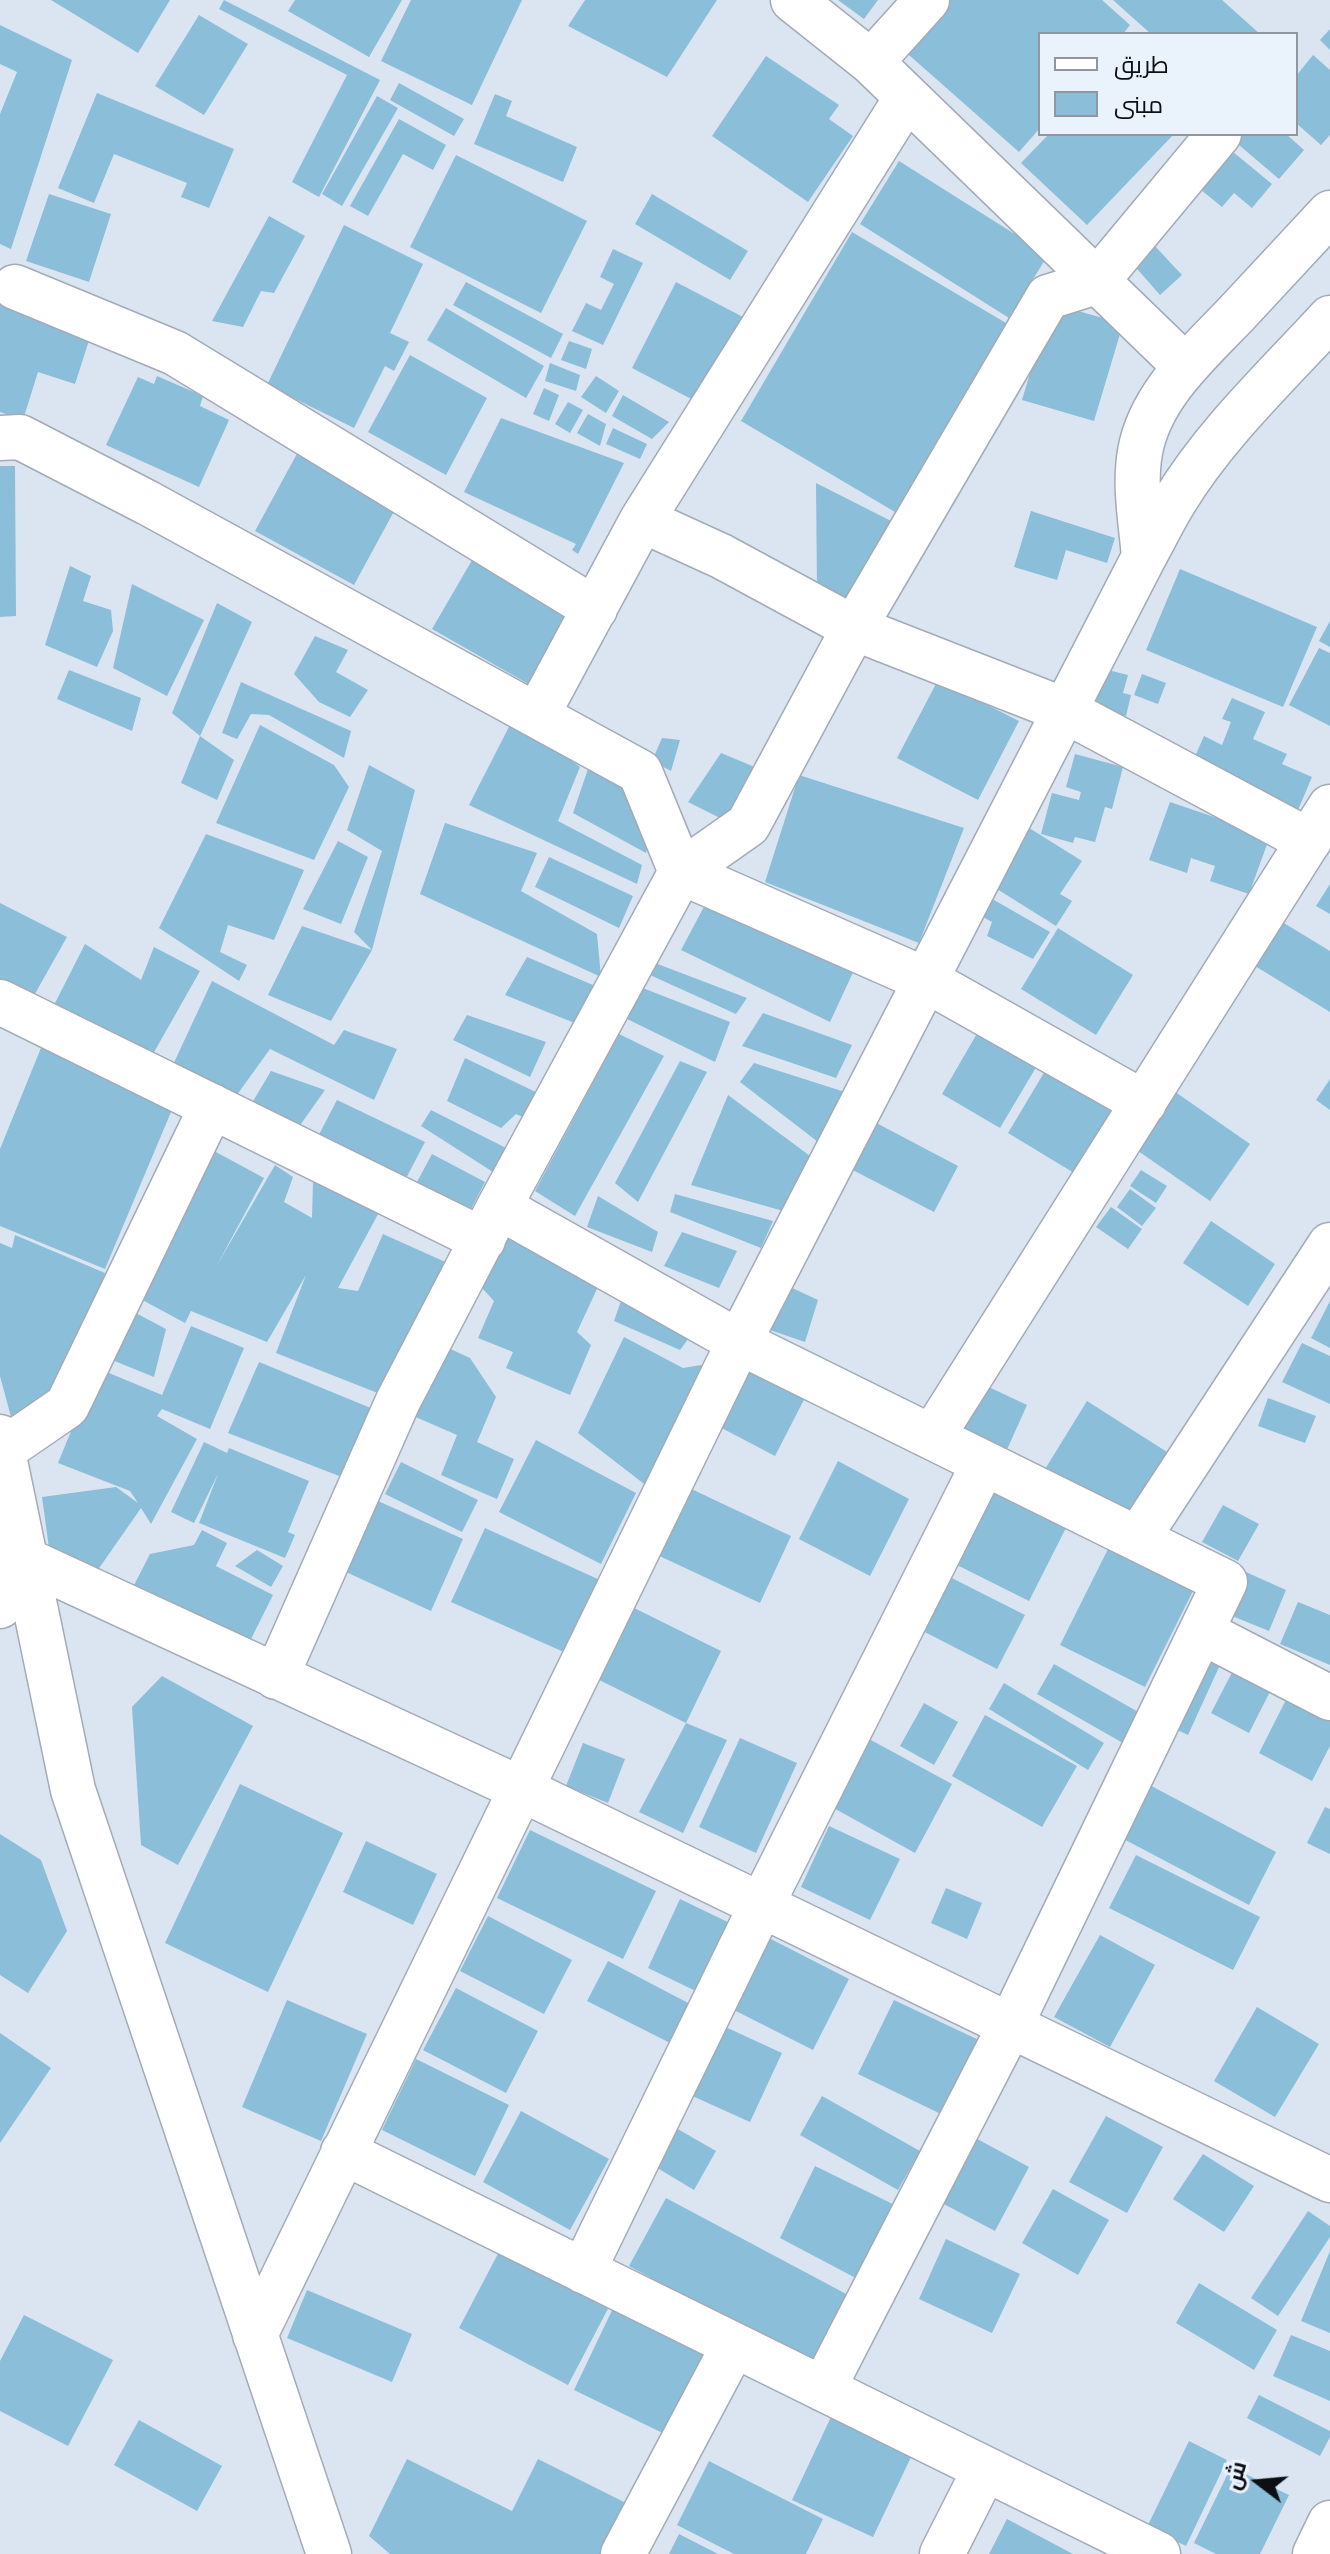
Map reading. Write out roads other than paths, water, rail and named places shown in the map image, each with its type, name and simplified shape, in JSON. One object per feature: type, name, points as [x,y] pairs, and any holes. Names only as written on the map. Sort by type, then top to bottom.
[{"type":"street","points":[[793,0],[871,62],[1186,367]]},
{"type":"street","points":[[871,62],[927,0]]},
{"type":"street","points":[[537,715],[642,520],[907,97]]},
{"type":"street","points":[[276,1677],[398,1401],[681,872],[748,825],[854,628],[1048,297],[1096,282],[1217,136]]},
{"type":"street","points":[[1144,557],[1137,477],[1147,427],[1161,399],[1186,367],[1330,213]]},
{"type":"street","points":[[15,287],[175,353],[595,609]]},
{"type":"street","points":[[255,2335],[739,1342],[1144,557],[1175,500],[1209,454],[1330,318]]},
{"type":"street","points":[[0,438],[20,437],[134,495],[640,772],[681,872],[926,980],[1144,1103]]},
{"type":"street","points":[[642,520],[721,556],[854,628],[1064,710],[1319,824],[932,1437]]},
{"type":"street","points":[[0,1002],[179,1093],[491,1224],[739,1342],[1225,1582],[1010,2026],[823,2389]]},
{"type":"street","points":[[212,1106],[67,1406],[1,1443],[13,1554],[73,1790],[329,2554]]},
{"type":"street","points":[[1138,1538],[1330,1245]]},
{"type":"street","points":[[583,2271],[761,1906],[984,1463]]},
{"type":"street","points":[[13,1554],[521,1789],[1330,2180]]},
{"type":"street","points":[[0,1606],[13,1554]]},
{"type":"street","points":[[1202,1632],[1330,1698]]},
{"type":"street","points":[[343,2152],[1158,2554]]},
{"type":"street","points":[[623,2554],[734,2345]]},
{"type":"street","points":[[942,2554],[985,2469]]},
{"type":"street","points":[[1315,2554],[1330,2523]]}]
